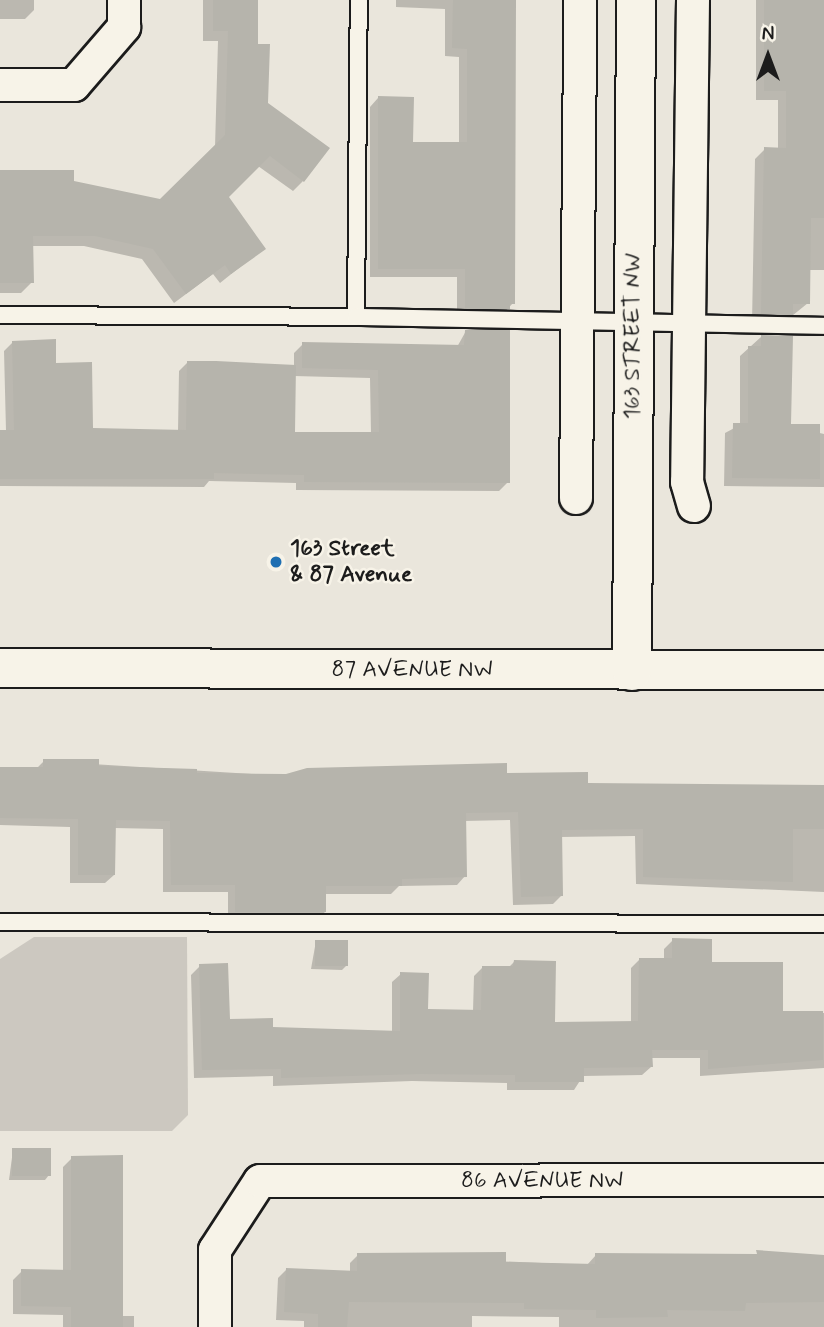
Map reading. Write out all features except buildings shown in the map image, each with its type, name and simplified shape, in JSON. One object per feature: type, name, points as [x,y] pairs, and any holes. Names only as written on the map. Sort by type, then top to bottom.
[{"type":"main road","name":"163 STREET NW","points":[[632,671],[636,0]]},
{"type":"main road","name":"87 AVENUE NW","points":[[0,668],[824,670]]},
{"type":"street","points":[[0,85],[74,86],[124,26],[124,0]]},
{"type":"street","points":[[576,498],[580,0]]},
{"type":"street","points":[[693,0],[687,482],[694,506]]},
{"type":"street","name":"86 AVENUE NW","points":[[215,1327],[215,1250],[260,1181],[824,1180]]},
{"type":"lane","points":[[356,317],[359,0]]},
{"type":"lane","points":[[0,315],[691,321],[824,326]]},
{"type":"lane","points":[[0,922],[824,924]]},
{"type":"shaded area","points":[[34,937],[187,937],[188,1115],[172,1131],[0,1131],[0,959]]},
{"type":"place","name":"163 Street & 87 Avenue","points":[[276,562]]}]
